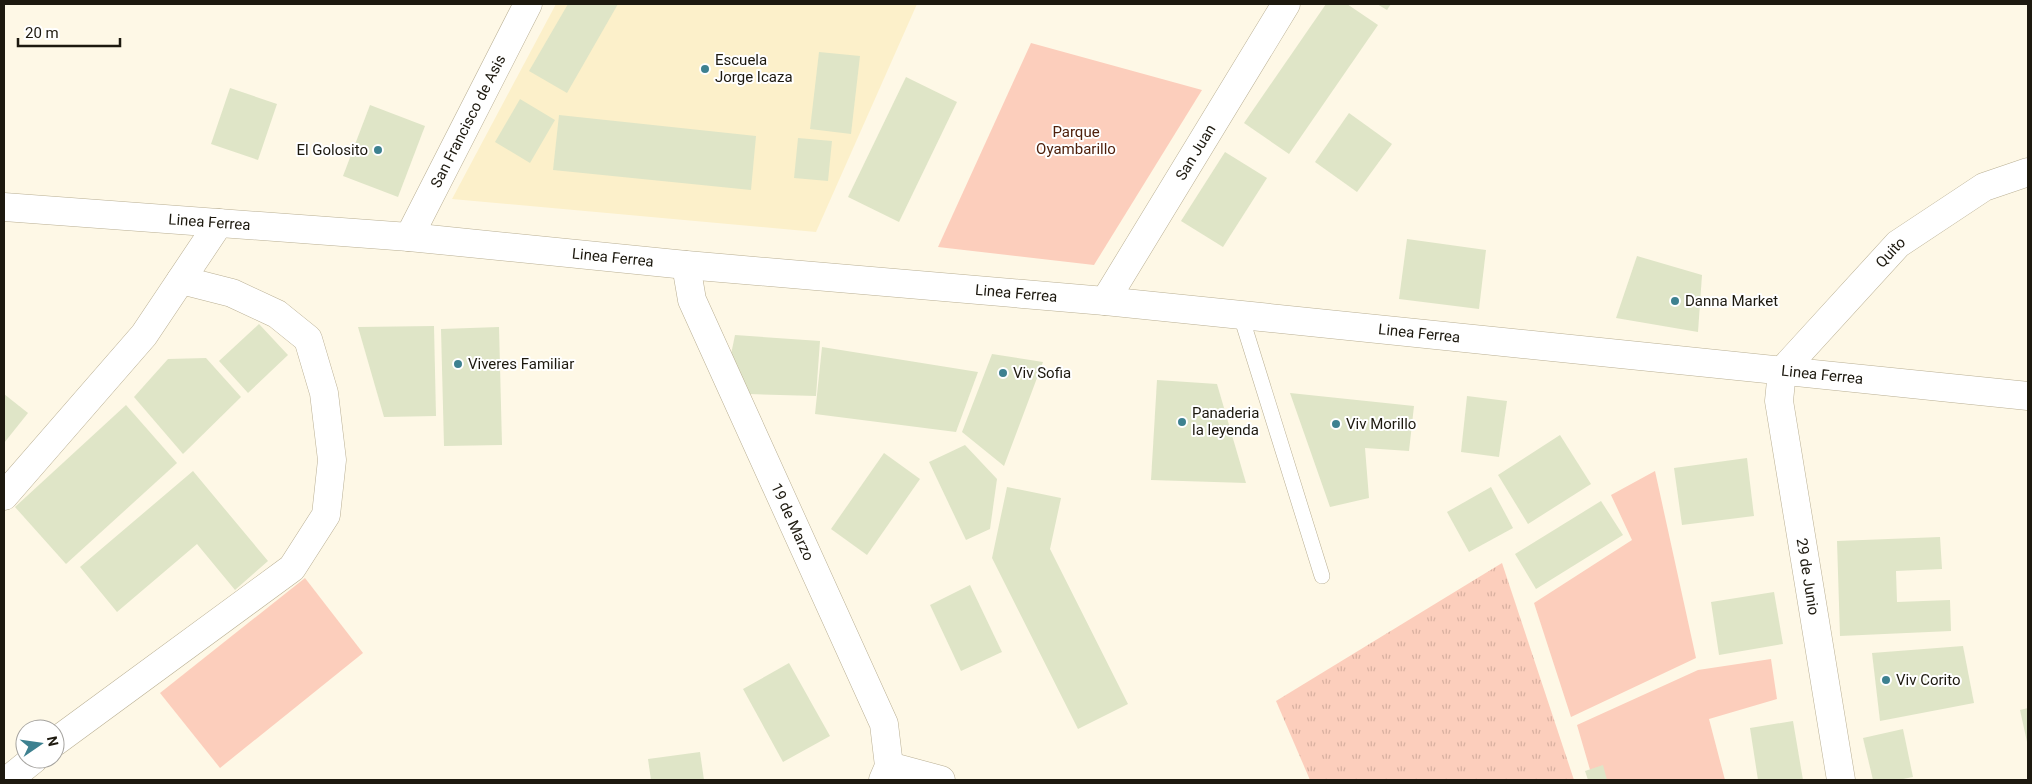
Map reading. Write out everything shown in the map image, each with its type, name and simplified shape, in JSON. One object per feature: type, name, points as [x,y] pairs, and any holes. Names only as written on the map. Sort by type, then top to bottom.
[{"type":"street","name":"San Francisco de Asis","points":[[409,237],[528,4]]},
{"type":"street","name":"San Juan","points":[[1105,301],[1286,4]]},
{"type":"street","name":"Quito","points":[[1782,371],[1898,244],[1984,186],[2028,172]]},
{"type":"street","name":"Linea Ferrea","points":[[4,207],[409,237],[686,265],[1105,301],[2028,396]]},
{"type":"street","points":[[4,496],[144,335],[218,223]]},
{"type":"street","name":"19 de Marzo","points":[[686,265],[692,300],[884,724],[886,773]]},
{"type":"street","points":[[65,735],[292,568],[326,515],[332,460],[324,393],[308,339],[277,314],[232,293],[181,280]]},
{"type":"street","name":"29 de Junio","points":[[1782,371],[1778,401],[1842,780]]},
{"type":"street","points":[[8,780],[22,769]]},
{"type":"street","points":[[886,773],[941,780]]},
{"type":"lane","points":[[1240,316],[1322,576]]},
{"type":"shaded area","name":"Escuela Jorge Icaza","points":[[556,4],[917,4],[816,232],[452,199]]},
{"type":"green space","name":"Parque Oyambarillo","points":[[1031,43],[1202,90],[1094,265],[938,247]]},
{"type":"green space","points":[[1655,471],[1696,658],[1571,717],[1534,603],[1632,540],[1611,495]]},
{"type":"green space","points":[[1502,563],[1574,780],[1310,780],[1276,701]]},
{"type":"green space","points":[[305,578],[363,653],[220,768],[160,693]]},
{"type":"green space","points":[[1771,659],[1777,699],[1709,719],[1725,780],[1593,780],[1577,725],[1698,670]]},
{"type":"building","points":[[568,4],[618,4],[567,93],[529,71]]},
{"type":"building","points":[[1326,4],[1347,4],[1378,25],[1289,154],[1244,123]]},
{"type":"building","points":[[1377,4],[1391,4],[1387,10]]},
{"type":"building","points":[[819,52],[860,56],[851,134],[810,129]]},
{"type":"building","points":[[906,77],[957,102],[899,222],[848,197]]},
{"type":"building","points":[[230,88],[277,104],[258,160],[211,144]]},
{"type":"building","points":[[520,99],[555,120],[530,163],[495,142]]},
{"type":"building","points":[[370,105],[425,126],[398,197],[343,176]]},
{"type":"building","points":[[1349,113],[1392,144],[1357,192],[1315,162]]},
{"type":"building","points":[[559,115],[756,136],[751,190],[553,170]]},
{"type":"building","points":[[798,138],[832,141],[828,181],[794,178]]},
{"type":"building","points":[[1225,152],[1267,178],[1223,247],[1181,221]]},
{"type":"building","points":[[1407,239],[1486,250],[1479,309],[1399,299]]},
{"type":"building","points":[[1637,256],[1702,275],[1698,332],[1616,318]]},
{"type":"building","points":[[259,324],[288,355],[248,393],[219,361]]},
{"type":"building","points":[[434,326],[436,416],[384,417],[358,327]]},
{"type":"building","points":[[499,327],[502,445],[444,446],[441,329]]},
{"type":"building","points":[[735,335],[820,341],[816,396],[749,394],[729,364]]},
{"type":"building","points":[[822,347],[978,372],[956,432],[815,414]]},
{"type":"building","points":[[992,354],[1043,362],[1004,466],[962,432]]},
{"type":"building","points":[[206,358],[241,397],[183,454],[134,397],[168,359]]},
{"type":"building","points":[[1157,380],[1217,384],[1246,483],[1151,480]]},
{"type":"building","points":[[1290,393],[1414,406],[1409,451],[1365,448],[1369,498],[1330,507]]},
{"type":"building","points":[[4,394],[28,413],[4,443]]},
{"type":"building","points":[[1467,396],[1507,401],[1499,457],[1461,452]]},
{"type":"building","points":[[126,405],[177,463],[66,564],[15,507]]},
{"type":"building","points":[[1560,435],[1591,484],[1528,524],[1498,475]]},
{"type":"building","points":[[965,445],[997,479],[990,529],[966,540],[929,462]]},
{"type":"building","points":[[884,453],[920,479],[867,555],[831,529]]},
{"type":"building","points":[[1747,458],[1754,516],[1682,525],[1674,468]]},
{"type":"building","points":[[193,471],[268,561],[235,590],[197,544],[117,612],[80,567]]},
{"type":"building","points":[[1007,487],[1061,498],[1050,549],[1128,704],[1078,729],[992,558]]},
{"type":"building","points":[[1491,487],[1513,528],[1469,552],[1447,512]]},
{"type":"building","points":[[1601,501],[1623,535],[1536,589],[1515,554]]},
{"type":"building","points":[[1940,537],[1942,569],[1896,571],[1897,602],[1950,600],[1951,631],[1840,636],[1837,541]]},
{"type":"building","points":[[970,585],[1002,652],[961,671],[930,605]]},
{"type":"building","points":[[1774,592],[1783,644],[1719,655],[1711,602]]},
{"type":"building","points":[[1963,646],[1974,703],[1880,721],[1872,653]]},
{"type":"building","points":[[789,663],[830,736],[783,762],[743,689]]},
{"type":"building","points":[[2028,708],[2028,742],[2027,742],[2020,710]]},
{"type":"building","points":[[1793,721],[1803,780],[1758,780],[1750,728]]},
{"type":"building","points":[[1903,729],[1913,777],[1898,780],[1873,780],[1863,738]]},
{"type":"building","points":[[700,752],[704,780],[651,780],[648,759]]},
{"type":"building","points":[[1603,765],[1607,780],[1588,780],[1585,771]]},
{"type":"place","name":"Escuela Jorge Icaza","points":[[705,69]]},
{"type":"place","name":"El Golosito","points":[[378,150]]},
{"type":"place","name":"Danna Market","points":[[1675,301]]},
{"type":"place","name":"Viveres Familiar","points":[[458,364]]},
{"type":"place","name":"Viv Sofia","points":[[1003,373]]},
{"type":"place","name":"Panaderia la leyenda","points":[[1182,422]]},
{"type":"place","name":"Viv Morillo","points":[[1336,424]]},
{"type":"place","name":"Viv Corito","points":[[1886,680]]}]
